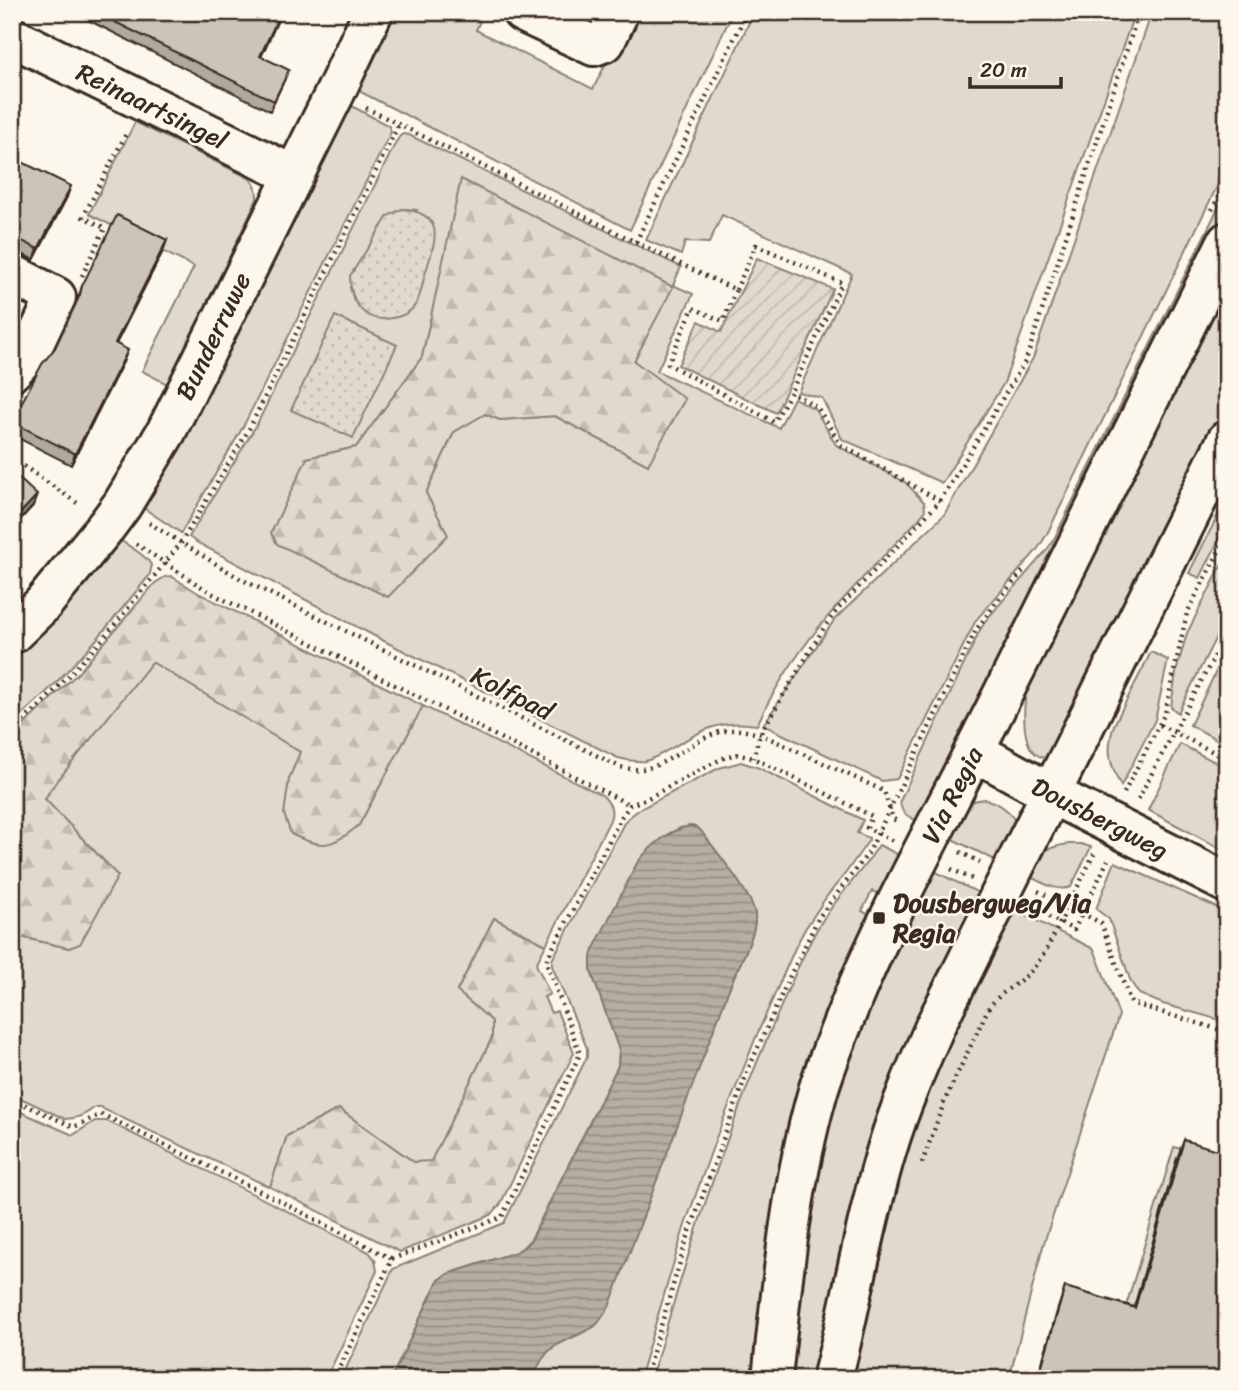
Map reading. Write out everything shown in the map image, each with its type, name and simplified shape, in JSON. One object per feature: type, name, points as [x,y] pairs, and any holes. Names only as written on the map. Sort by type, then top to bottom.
[{"type":"main road","name":"Bunderruwe","points":[[12,634],[42,605],[108,524],[166,432],[373,12]]},
{"type":"main road","points":[[522,12],[594,46],[606,42],[619,12]]},
{"type":"main road","name":"Reinaartsingel","points":[[12,37],[293,175]]},
{"type":"main road","name":"Via Regia","points":[[772,1379],[787,1244],[800,1162],[818,1090],[837,1036],[869,961],[974,751],[1218,229]]},
{"type":"main road","points":[[12,274],[55,297],[31,350],[12,371]]},
{"type":"main road","points":[[832,1379],[887,1149],[936,1024],[1227,440]]},
{"type":"main road","name":"Dousbergweg","points":[[974,751],[1109,824],[1227,883]]},
{"type":"path","points":[[636,242],[747,12]]},
{"type":"path","points":[[753,758],[760,734],[825,626],[940,500],[1026,360],[1139,12]]},
{"type":"path","points":[[55,297],[75,289],[105,228],[83,217],[143,101]]},
{"type":"path","points":[[12,730],[41,705],[103,639],[181,543],[249,429],[399,124],[736,290]]},
{"type":"path","points":[[1218,229],[1227,180]]},
{"type":"path","points":[[756,244],[842,283],[774,422],[668,364],[693,308],[723,321],[736,290],[756,244]]},
{"type":"path","points":[[791,392],[817,407],[841,445],[940,500]]},
{"type":"path","name":"Kolfpad","points":[[122,505],[239,578],[620,767],[645,769],[702,739],[725,731],[738,730],[760,734],[884,792],[893,819],[925,846]]},
{"type":"path","points":[[919,1170],[945,1100],[988,1009],[994,1000],[1030,973],[1048,947],[1160,725],[1169,700],[1187,613],[1227,536]]},
{"type":"path","points":[[165,564],[211,593],[630,805]]},
{"type":"path","points":[[645,1379],[686,1242],[748,1069],[789,978],[819,917],[869,852],[976,630],[1029,564]]},
{"type":"path","points":[[1173,732],[1227,633]]},
{"type":"path","points":[[1160,725],[1227,759]]},
{"type":"path","points":[[334,1379],[392,1259],[502,1217],[580,1054],[545,961],[622,816],[630,805],[728,756],[735,754],[753,758],[872,816],[867,828],[877,834],[925,846],[1005,885],[1068,906],[1101,923],[1131,1003],[1227,1032]]},
{"type":"path","points":[[925,846],[1005,885],[1074,930],[1083,914]]},
{"type":"path","points":[[12,1099],[74,1127],[101,1114],[392,1259]]},
{"type":"green space","points":[[392,12],[484,12],[476,30],[593,89],[632,12],[733,12],[630,230],[353,88]]},
{"type":"green space","points":[[754,12],[1135,12],[1004,383],[942,483],[842,439],[822,398],[798,392],[852,274],[722,215],[709,243],[685,242],[681,255],[646,240]]},
{"type":"green space","points":[[1152,12],[1227,12],[1227,166],[1047,534],[1037,550],[976,620],[897,779],[882,781],[763,725],[835,619],[944,515],[1033,358]]},
{"type":"green space","points":[[346,103],[389,126],[391,132],[243,427],[181,533],[136,503]]},
{"type":"green space","points":[[135,122],[249,178],[257,193],[257,199],[169,385],[142,371],[194,267],[89,214]]},
{"type":"green space","points":[[409,135],[681,267],[673,285],[693,294],[657,371],[779,428],[794,398],[815,409],[836,445],[905,482],[924,502],[925,511],[918,520],[808,641],[757,725],[732,724],[711,728],[645,761],[618,758],[384,641],[189,537],[257,424],[400,136]],"holes":[[[462,180],[634,361],[648,465],[555,416],[500,420],[485,414],[454,432],[426,493],[307,458],[356,447],[422,357]],[[402,209],[417,210],[354,301],[350,287]]]},
{"type":"green space","points":[[461,179],[673,287],[634,361],[685,399],[648,465],[555,416],[500,420],[485,414],[454,432],[426,493],[448,535],[388,597],[277,544],[271,533],[307,458],[356,447],[422,357]]},
{"type":"green space","points":[[1227,190],[1227,218],[926,825],[912,819],[903,811],[900,801],[979,632],[986,620],[1053,541]]},
{"type":"green space","points":[[402,209],[417,212],[432,223],[435,231],[432,251],[415,306],[395,318],[373,317],[360,309],[356,302],[350,276],[388,216]]},
{"type":"green space","points":[[757,258],[833,289],[776,413],[678,365],[699,321],[721,332]]},
{"type":"green space","points":[[1227,262],[1227,421],[1058,757],[1045,758],[1036,754],[1026,737],[1026,691],[1131,478]]},
{"type":"green space","points":[[335,316],[397,345],[353,438],[291,410]]},
{"type":"green space","points":[[1227,497],[1227,524],[1200,578],[1189,573]]},
{"type":"green space","points":[[113,536],[149,561],[149,576],[97,639],[55,684],[12,724],[12,650]]},
{"type":"green space","points":[[1227,555],[1227,620],[1178,713],[1171,707],[1176,672],[1187,633]]},
{"type":"green space","points":[[171,576],[200,594],[423,706],[359,825],[334,842],[319,844],[291,834],[284,814],[289,779],[300,752],[152,662],[45,799],[118,876],[80,944],[69,948],[12,935],[12,736],[80,671],[155,583]]},
{"type":"green space","points":[[1227,649],[1227,745],[1190,725]]},
{"type":"green space","points":[[1151,652],[1168,660],[1155,720],[1121,786],[1110,756],[1110,742],[1114,725]]},
{"type":"green space","points":[[152,662],[301,752],[289,779],[359,825],[423,706],[602,795],[609,804],[612,813],[610,820],[546,945],[494,918],[457,991],[492,1021],[492,1038],[431,1162],[414,1162],[339,1109],[287,1136],[270,1187],[101,1107],[65,1119],[12,1094],[12,935],[69,948],[109,866],[45,800],[50,790]]},
{"type":"green space","points":[[1180,744],[1227,768],[1227,852],[1148,810]]},
{"type":"green space","points":[[741,762],[759,768],[863,820],[857,833],[869,840],[805,929],[756,1037],[684,1228],[639,1379],[533,1379],[541,1360],[549,1351],[589,1329],[603,1316],[753,930],[755,914],[747,896],[701,831],[693,826],[668,834],[591,971],[619,1050],[618,1066],[531,1239],[516,1252],[448,1274],[438,1281],[391,1379],[341,1379],[393,1269],[504,1223],[587,1057],[587,1048],[552,966],[552,960],[624,823],[640,809],[719,768]]},
{"type":"green space","points":[[984,799],[1003,807],[1016,823],[1005,865],[944,835],[967,802]]},
{"type":"green space","points":[[1069,844],[1091,847],[1071,887],[1053,887],[1024,874],[1042,853]]},
{"type":"green space","points":[[879,845],[901,856],[881,895],[872,891],[862,911],[879,920],[764,1379],[651,1379],[706,1201],[772,1027],[816,931]]},
{"type":"green space","points":[[1115,862],[1227,912],[1227,1022],[1163,1004],[1139,994],[1131,982],[1109,919],[1096,909]]},
{"type":"green space","points":[[926,867],[991,899],[823,1379],[782,1379],[823,1113]]},
{"type":"green space","points":[[1008,907],[1094,949],[1119,1015],[1043,1246],[1009,1379],[843,1379],[860,1308],[883,1249],[899,1185],[905,1133]]},
{"type":"green space","points":[[494,918],[546,945],[536,964],[550,994],[544,997],[551,1013],[557,1011],[574,1053],[500,1205],[491,1215],[400,1252],[270,1187],[287,1136],[339,1109],[414,1162],[431,1161],[492,1038],[492,1021],[457,991]]},
{"type":"green space","points":[[12,1108],[73,1135],[95,1121],[107,1121],[369,1252],[375,1260],[377,1271],[326,1379],[12,1379]]},
{"type":"green space","points":[[1174,1147],[1227,1162],[1128,1328],[1123,1316]]},
{"type":"shaded area","points":[[689,826],[701,831],[732,872],[753,906],[755,922],[751,939],[732,981],[609,1307],[594,1327],[554,1346],[541,1361],[533,1379],[391,1379],[438,1281],[448,1274],[516,1252],[532,1239],[618,1066],[619,1050],[591,971],[593,950],[637,863],[660,840]]},
{"type":"building","points":[[95,12],[281,12],[260,56],[289,70],[274,101]]},
{"type":"building","points":[[18,160],[71,186],[38,249],[12,236],[12,170]]},
{"type":"building","points":[[117,215],[167,240],[115,343],[128,350],[75,454],[12,421],[42,364],[55,348]]},
{"type":"building","points":[[12,472],[37,495],[12,522]]},
{"type":"building","points":[[1184,1140],[1227,1153],[1227,1379],[1038,1379],[1065,1287],[1135,1308]]},
{"type":"place","name":"Dousbergweg/Via Regia","points":[[879,918]]}]
